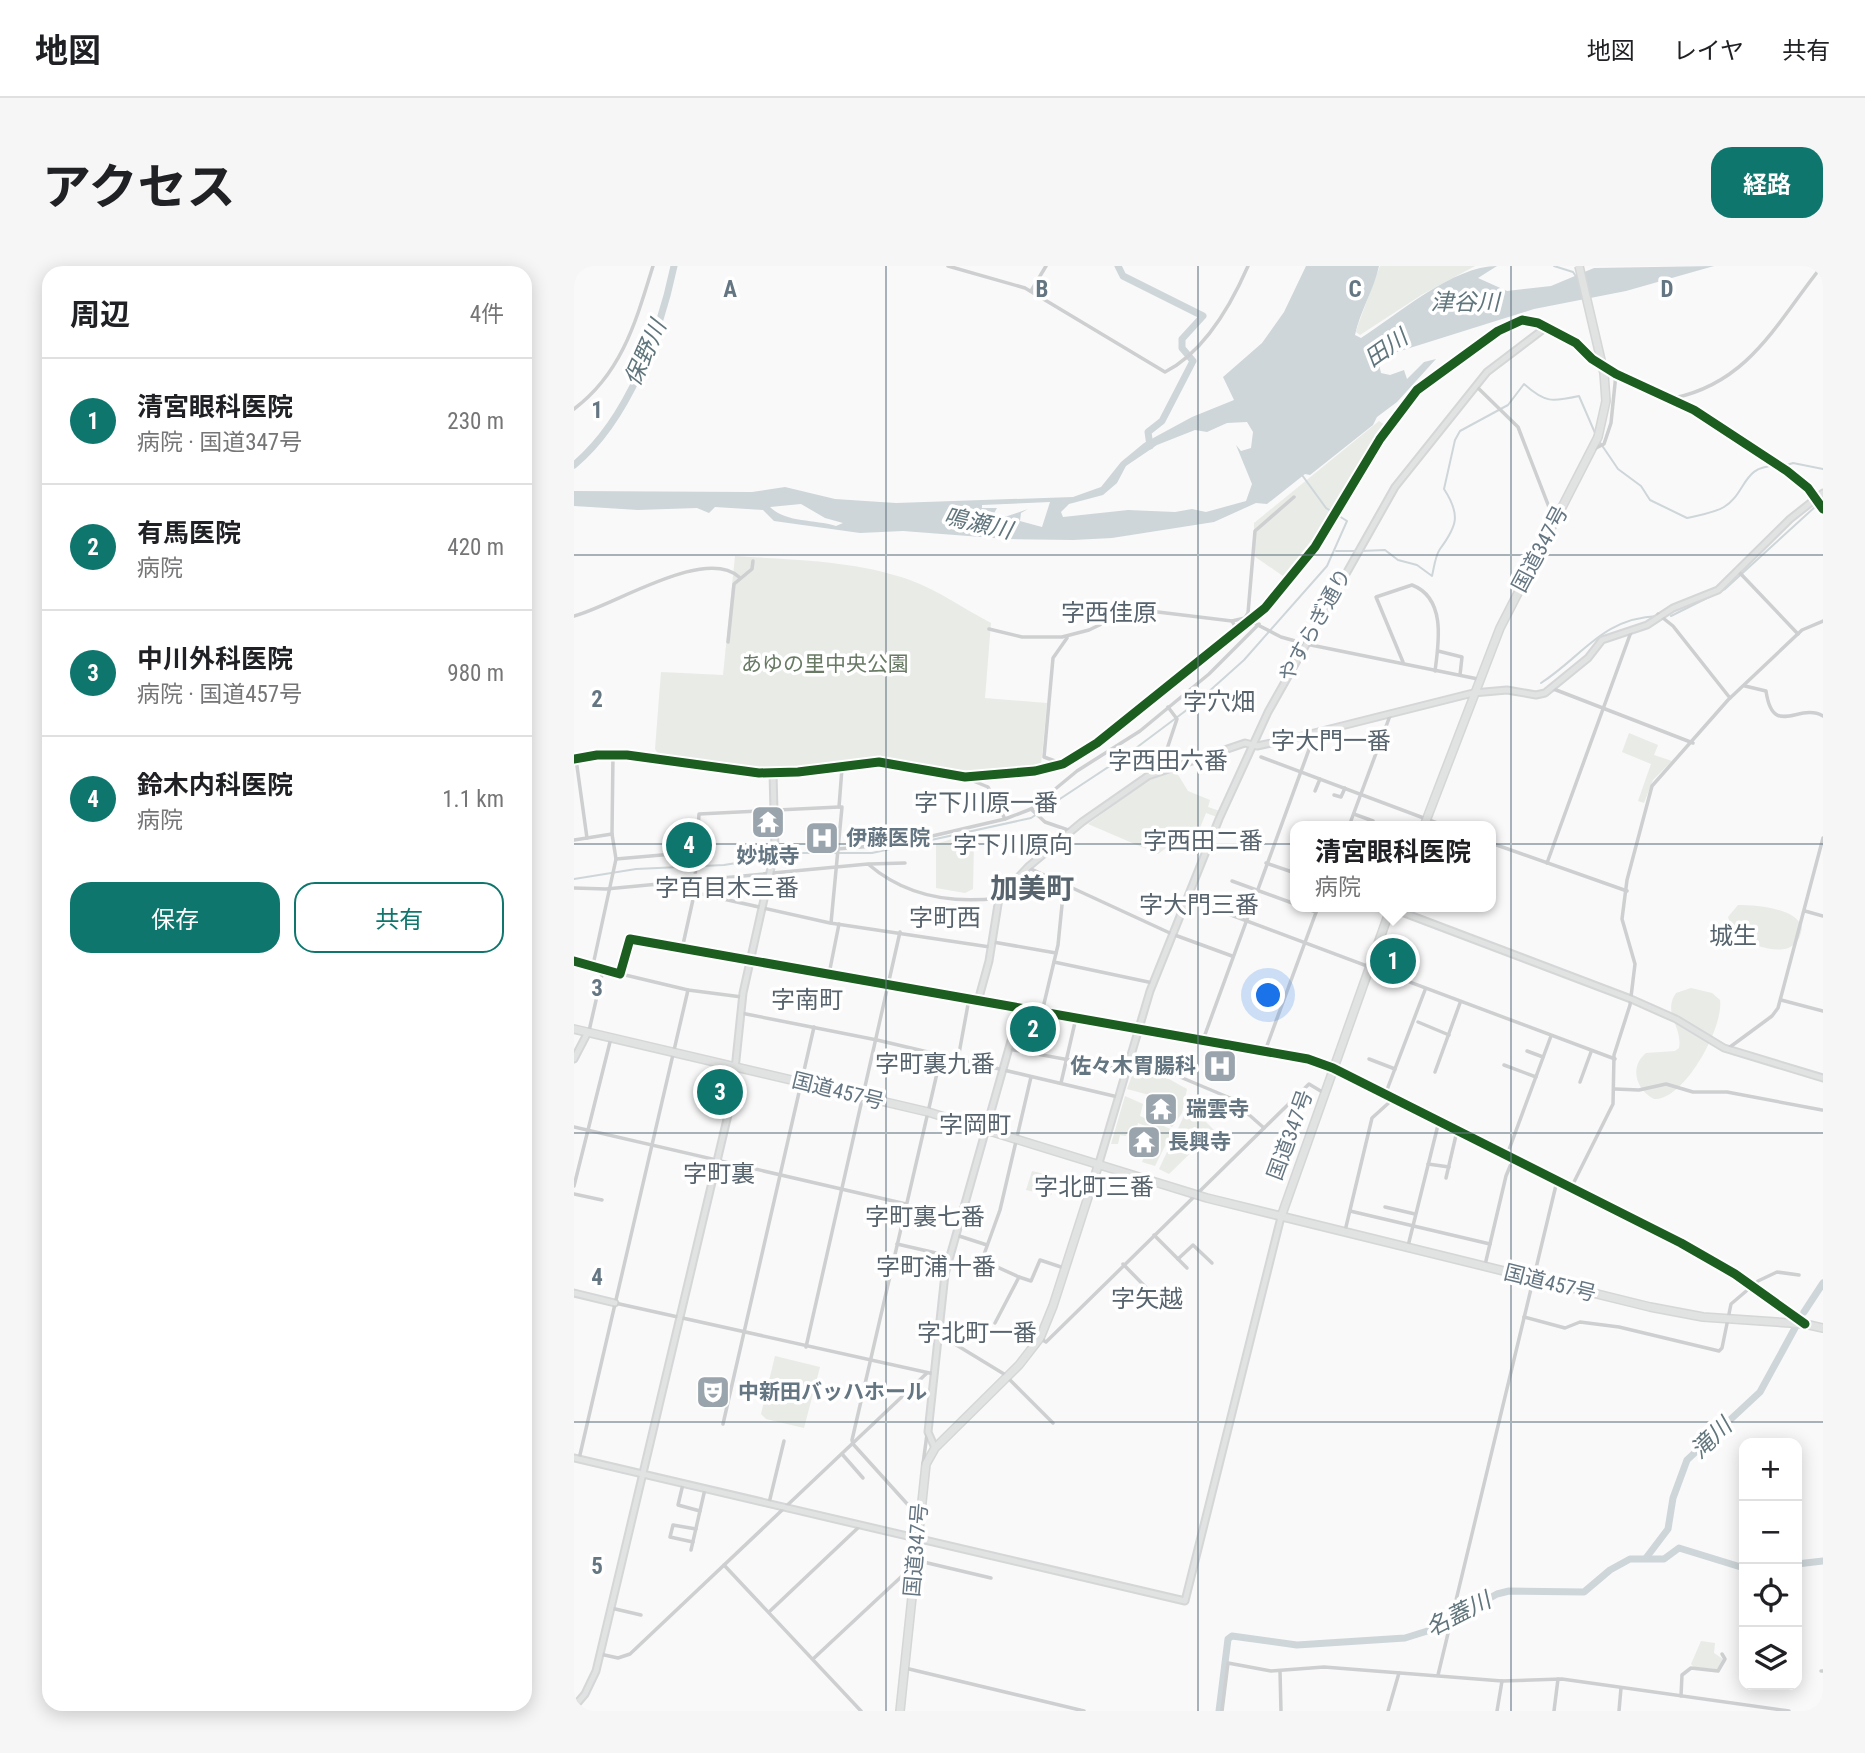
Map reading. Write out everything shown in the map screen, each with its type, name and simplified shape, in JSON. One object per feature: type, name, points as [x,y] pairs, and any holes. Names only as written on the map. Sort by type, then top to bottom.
[{"type":"highway","name":"国道347号","points":[[1427,821],[1473,693],[1515,596],[1595,448],[1606,401],[1604,373],[1579,266]]},
{"type":"highway","name":"国道347号","points":[[1281,1217],[1388,912]]},
{"type":"highway","name":"国道457号","points":[[574,1029],[737,1065],[928,1112],[1100,1163]]},
{"type":"highway","name":"国道347号","points":[[900,1711],[924,1473],[935,1448],[1007,1377],[1040,1338],[1066,1269],[1100,1163]]},
{"type":"highway","points":[[1100,1163],[1195,1194],[1281,1217]]},
{"type":"highway","name":"国道457号","points":[[1281,1217],[1650,1307],[1730,1319],[1805,1324],[1823,1328]]},
{"type":"street","points":[[574,409],[600,385],[619,359],[631,336],[653,266]]},
{"type":"street","points":[[948,266],[1031,291],[1165,372],[1189,354],[1220,319],[1248,266]]},
{"type":"street","points":[[966,270],[970,266]]},
{"type":"street","points":[[1031,291],[1046,266]]},
{"type":"street","points":[[1672,398],[1706,389],[1735,372],[1769,335],[1822,266]]},
{"type":"street","points":[[965,777],[1046,769],[1063,764],[1097,743],[1249,622],[1280,592],[1315,547],[1380,439],[1418,390],[1498,331],[1516,321],[1533,320],[1576,343],[1592,359],[1616,374],[1672,398],[1787,471],[1823,508]]},
{"type":"street","name":"やすらぎ通り","points":[[1100,1163],[1153,982],[1251,745],[1352,557],[1413,461],[1499,361],[1545,328]]},
{"type":"street","points":[[1595,448],[1604,444],[1611,423],[1616,374]]},
{"type":"street","points":[[1476,386],[1514,420],[1555,521]]},
{"type":"street","points":[[978,1001],[999,898],[1028,867],[1071,831],[1133,786],[1169,768],[1245,743],[1251,745],[1315,733],[1473,693],[1507,690],[1535,695],[1551,688],[1588,658],[1602,640],[1631,631],[1673,608],[1718,590],[1790,519],[1823,493]]},
{"type":"street","points":[[989,629],[1035,639],[1069,636],[1108,623],[1133,609],[1232,621],[1245,618],[1248,613],[1255,531],[1294,497]]},
{"type":"street","points":[[728,642],[733,589],[739,577],[752,569],[754,561]]},
{"type":"street","points":[[574,616],[687,570],[726,570],[739,577]]},
{"type":"street","points":[[1739,572],[1798,634]]},
{"type":"street","points":[[1403,662],[1376,597],[1405,585],[1421,589],[1430,599],[1439,627],[1435,671]]},
{"type":"street","points":[[1660,616],[1673,626],[1730,698]]},
{"type":"street","points":[[1232,621],[1236,628],[1249,622],[1259,624],[1306,643],[1479,679]]},
{"type":"street","points":[[1571,1188],[1608,1116],[1615,1089],[1615,1059],[1632,999],[1635,958],[1622,919],[1627,880],[1652,786],[1693,743],[1730,698],[1798,634],[1823,621]]},
{"type":"street","points":[[837,852],[898,844],[1034,813],[1077,771],[1140,731],[1209,674],[1259,624]]},
{"type":"street","points":[[1547,863],[1631,631]]},
{"type":"street","points":[[1063,764],[1044,757],[1054,658],[1069,636]]},
{"type":"street","points":[[1438,651],[1462,657],[1459,676]]},
{"type":"street","points":[[1745,686],[1766,691],[1768,706],[1777,715],[1791,717],[1815,712],[1823,716]]},
{"type":"street","points":[[1551,688],[1693,743]]},
{"type":"street","points":[[1168,707],[1177,719],[1166,752],[1169,768]]},
{"type":"street","points":[[1351,821],[1392,712]]},
{"type":"street","points":[[1203,1040],[1315,733]]},
{"type":"street","points":[[587,838],[575,759],[612,754],[725,770],[773,773],[889,762],[965,777],[988,787],[1005,820]]},
{"type":"street","points":[[593,965],[616,859],[612,834],[612,754]]},
{"type":"street","points":[[1261,757],[1361,794],[1422,821]]},
{"type":"street","points":[[831,923],[838,865],[842,768]]},
{"type":"street","points":[[574,1707],[592,1682],[600,1654],[718,1160],[737,1065],[742,998],[775,850],[773,773]]},
{"type":"street","points":[[1315,791],[1320,779]]},
{"type":"street","points":[[1334,795],[1341,797],[1345,788]]},
{"type":"street","points":[[682,949],[694,892],[699,814],[809,811],[839,807]]},
{"type":"street","points":[[1034,813],[1071,831]]},
{"type":"street","points":[[1354,814],[1373,821]]},
{"type":"street","points":[[574,840],[612,834]]},
{"type":"street","points":[[1730,1046],[1776,1013],[1823,838]]},
{"type":"street","points":[[1496,845],[1627,891]]},
{"type":"street","points":[[616,859],[696,852]]},
{"type":"street","points":[[574,888],[610,889],[838,865],[905,863]]},
{"type":"street","points":[[1266,863],[1290,871]]},
{"type":"street","points":[[868,864],[890,881],[923,895],[958,900],[999,898]]},
{"type":"street","points":[[1028,867],[1172,934],[1232,956]]},
{"type":"street","points":[[1232,881],[1290,902]]},
{"type":"street","points":[[656,883],[831,923],[1056,953]]},
{"type":"street","points":[[1042,1012],[1056,953],[1064,885]]},
{"type":"street","points":[[1187,899],[1424,990],[1615,1059]]},
{"type":"street","points":[[1804,911],[1823,916]]},
{"type":"street","points":[[1265,1051],[1316,912]]},
{"type":"street","points":[[1403,912],[1632,999],[1676,1019],[1724,1048],[1823,1078]]},
{"type":"street","points":[[829,974],[839,924]]},
{"type":"street","points":[[806,1347],[901,932]]},
{"type":"street","points":[[620,974],[630,939],[1265,1051],[1333,1068],[1681,1242],[1805,1324]]},
{"type":"street","points":[[574,961],[688,990],[742,998]]},
{"type":"street","points":[[1054,962],[1153,982]]},
{"type":"street","points":[[574,1059],[588,1032],[604,968]]},
{"type":"street","points":[[688,990],[576,1459],[1185,1601],[1281,1217]]},
{"type":"street","points":[[1385,1095],[1424,990]]},
{"type":"street","points":[[958,1059],[969,999]]},
{"type":"street","points":[[1781,1000],[1823,1011]]},
{"type":"street","points":[[1435,1072],[1461,1003]]},
{"type":"street","points":[[935,1448],[928,1438],[930,1373],[949,1256],[1020,1009]]},
{"type":"street","points":[[741,1013],[877,1040],[1118,1097]]},
{"type":"street","points":[[1061,1083],[1076,1018]]},
{"type":"street","points":[[1418,1022],[1449,1035]]},
{"type":"street","points":[[723,1424],[814,1027]]},
{"type":"street","points":[[1484,1267],[1510,1157],[1551,1036]]},
{"type":"street","points":[[574,1185],[611,1037]]},
{"type":"street","points":[[1009,1049],[1127,1070],[1165,1072],[1219,1092],[1264,1128]]},
{"type":"street","points":[[1527,1051],[1544,1056]]},
{"type":"street","points":[[1580,1082],[1591,1052]]},
{"type":"street","points":[[853,1444],[941,1056]]},
{"type":"street","points":[[1369,1059],[1395,1069]]},
{"type":"street","points":[[1504,1065],[1536,1077]]},
{"type":"street","points":[[1031,1077],[1000,1210],[982,1261],[1031,1281],[1040,1260],[1066,1269]]},
{"type":"street","points":[[1040,1338],[1046,1342],[1309,1084],[1324,1093]]},
{"type":"street","points":[[1615,1089],[1639,1090],[1666,1084],[1693,1092],[1727,1092],[1822,1110]]},
{"type":"street","points":[[1344,1233],[1373,1118],[1393,1099]]},
{"type":"street","points":[[1407,1248],[1439,1121]]},
{"type":"street","points":[[574,1127],[906,1204]]},
{"type":"street","points":[[1447,1178],[1457,1131]]},
{"type":"street","points":[[1428,1164],[1449,1167]]},
{"type":"street","points":[[1438,1675],[1557,1181]]},
{"type":"street","points":[[574,1194],[602,1200]]},
{"type":"street","points":[[1385,1206],[1415,1214]]},
{"type":"street","points":[[1350,1211],[1490,1244]]},
{"type":"street","points":[[956,1235],[987,1245]]},
{"type":"street","points":[[1154,1235],[1187,1268]]},
{"type":"street","points":[[897,1244],[949,1256]]},
{"type":"street","points":[[1178,1259],[1193,1245],[1212,1263]]},
{"type":"street","points":[[1123,1264],[1168,1310]]},
{"type":"street","points":[[1524,1317],[1565,1328],[1580,1322],[1619,1327],[1719,1351],[1730,1319],[1731,1304],[1751,1286],[1777,1272],[1799,1275]]},
{"type":"street","points":[[995,1323],[1019,1277]]},
{"type":"street","points":[[574,1293],[930,1373]]},
{"type":"street","points":[[938,1333],[1007,1377],[1053,1423]]},
{"type":"street","points":[[600,1654],[618,1658],[630,1654],[930,1373]]},
{"type":"street","points":[[924,1473],[928,1432]]},
{"type":"street","points":[[769,1503],[784,1441]]},
{"type":"street","points":[[853,1444],[919,1517]]},
{"type":"street","points":[[842,1454],[863,1478]]},
{"type":"street","points":[[683,1483],[678,1505],[700,1511]]},
{"type":"street","points":[[691,1550],[705,1489]]},
{"type":"street","points":[[769,1612],[862,1524]]},
{"type":"street","points":[[693,1542],[670,1537],[673,1525],[696,1530]]},
{"type":"street","points":[[915,1560],[991,1578]]},
{"type":"street","points":[[724,1565],[861,1711]]},
{"type":"street","points":[[813,1659],[901,1577],[914,1570]]},
{"type":"street","points":[[611,1608],[640,1615]]},
{"type":"street","points":[[1681,1696],[1682,1675],[1690,1668],[1718,1671],[1725,1659],[1722,1654]]},
{"type":"street","points":[[1222,1711],[1228,1663],[1245,1669],[1280,1671],[1307,1667],[1502,1681],[1558,1679],[1789,1711]]},
{"type":"street","points":[[905,1668],[1083,1711]]},
{"type":"street","points":[[1280,1671],[1281,1711]]},
{"type":"street","points":[[1388,1711],[1399,1672]]},
{"type":"street","points":[[1554,1711],[1558,1679]]},
{"type":"street","points":[[1497,1711],[1502,1681]]},
{"type":"street","points":[[1619,1711],[1621,1688]]},
{"type":"green space","points":[[1380,266],[1475,266],[1423,294],[1360,335],[1356,332],[1358,325]]},
{"type":"green space","points":[[1379,421],[1385,425],[1319,531],[1283,576],[1254,556],[1254,523]]},
{"type":"green space","name":"あゆの里中央公園","points":[[735,556],[824,562],[889,573],[932,589],[991,623],[985,698],[1047,703],[1040,775],[986,782],[861,762],[779,770],[660,757],[655,749],[661,672],[723,675]]},
{"type":"green space","points":[[1629,733],[1658,745],[1654,755],[1672,761],[1653,780],[1644,803],[1638,801],[1651,764],[1622,752]]},
{"type":"green space","points":[[1175,770],[1188,791],[1210,800],[1208,807],[1220,811],[1217,817],[1206,813],[1195,840],[1182,836],[1158,854],[1088,824],[1147,781]]},
{"type":"green space","points":[[955,838],[974,840],[973,889],[965,893],[936,888],[936,844]]},
{"type":"green space","points":[[1738,905],[1765,907],[1792,916],[1802,927],[1799,938],[1793,946],[1775,949],[1753,944],[1734,935],[1728,917]]},
{"type":"green space","points":[[1691,988],[1712,993],[1720,1000],[1716,1027],[1689,1076],[1666,1096],[1654,1099],[1639,1084],[1636,1071],[1638,1065],[1646,1053],[1675,1051],[1679,1048],[1672,1000],[1676,993]]},
{"type":"green space","points":[[1133,1073],[1160,1074],[1187,1089],[1182,1113],[1172,1127],[1167,1124],[1168,1112],[1174,1109],[1175,1102],[1127,1089]]},
{"type":"green space","points":[[1125,1096],[1143,1104],[1140,1116],[1173,1130],[1155,1166],[1142,1162],[1152,1138],[1157,1140],[1159,1132],[1138,1123],[1135,1133],[1128,1131],[1126,1136],[1120,1135],[1118,1144],[1111,1144]]},
{"type":"green space","points":[[1189,1105],[1214,1130],[1169,1174],[1159,1169]]},
{"type":"green space","points":[[1032,1171],[1057,1177],[1051,1196],[1026,1190]]},
{"type":"green space","points":[[775,1356],[820,1367],[804,1428],[766,1419],[761,1414]]},
{"type":"green space","points":[[1701,1641],[1715,1643],[1714,1653],[1723,1659],[1719,1670],[1694,1667],[1691,1664]]},
{"type":"water","points":[[1306,266],[1379,266],[1355,335],[1361,338],[1444,282],[1480,268],[1497,266],[1478,278],[1507,291],[1551,286],[1594,268],[1714,266],[1626,291],[1534,309],[1397,352],[1379,364],[1381,373],[1390,375],[1404,370],[1407,379],[1424,362],[1436,359],[1397,402],[1377,417],[1373,425],[1310,475],[1305,474],[1267,504],[1256,503],[1214,522],[1112,538],[1007,539],[903,531],[860,533],[774,521],[763,510],[715,507],[709,513],[697,508],[638,510],[574,506],[574,491],[752,492],[785,487],[835,499],[896,503],[1073,497],[1101,487],[1121,462],[1144,443],[1192,417],[1234,400],[1223,377],[1262,343],[1284,312]],"holes":[[[1247,422],[1253,432],[1251,448],[1241,451],[1236,445],[1252,484],[1246,501],[1206,512],[1192,509],[1175,512],[1128,510],[1063,517],[1061,512],[1069,504],[1103,495],[1117,483],[1126,466],[1157,445],[1195,430],[1207,432],[1227,423]],[[1050,502],[1042,527],[1020,521],[1021,513],[1028,509],[996,520],[992,517],[997,508],[982,508],[982,505]],[[801,504],[825,518],[843,523],[836,526],[792,518],[770,507]]]},
{"type":"waterway","name":"保野川","points":[[574,465],[593,446],[626,400],[650,347],[674,266]]},
{"type":"waterway","points":[[1118,266],[1123,276],[1203,316],[1182,339],[1182,348],[1193,361],[1162,421],[1148,432],[1150,446]]},
{"type":"waterway","points":[[1554,266],[1573,272],[1577,278]]},
{"type":"waterway","points":[[1361,551],[1385,550],[1398,560],[1417,565],[1432,576],[1437,555],[1455,520],[1453,506],[1444,489],[1455,440],[1460,431],[1508,405],[1524,384],[1544,398],[1579,396],[1595,433]]},
{"type":"waterway","points":[[1599,441],[1618,469],[1641,486],[1650,500],[1687,518],[1724,507],[1751,474],[1766,467],[1778,466]]},
{"type":"waterway","points":[[1784,466],[1793,463],[1823,469]]},
{"type":"waterway","points":[[574,879],[636,869],[724,865],[799,853],[872,853],[1031,818],[1128,754],[1196,703],[1244,660],[1327,566],[1347,521],[1326,508],[1302,475]]},
{"type":"waterway","points":[[1671,616],[1725,589],[1816,506]]},
{"type":"waterway","points":[[1336,551],[1355,551]]},
{"type":"waterway","points":[[1541,683],[1607,631],[1639,618],[1658,616]]},
{"type":"waterway","name":"滝川","points":[[1804,1312],[1823,1283]]},
{"type":"waterway","name":"滝川","points":[[1646,1558],[1668,1529],[1673,1498],[1687,1460],[1760,1392],[1795,1328]]},
{"type":"waterway","name":"名蓋川","points":[[1219,1711],[1228,1639],[1232,1636],[1297,1645],[1405,1638],[1437,1628],[1497,1594],[1509,1591],[1584,1592],[1610,1570],[1630,1559],[1664,1559],[1679,1548],[1739,1566]]},
{"type":"waterway","name":"名蓋川","points":[[1802,1563],[1823,1561]]},
{"type":"cycle path","points":[[574,759],[597,755],[627,755],[759,773],[798,772],[879,762],[965,777],[1035,771],[1063,764],[1097,743],[1265,608],[1315,547],[1380,439],[1417,390],[1498,331],[1522,320],[1538,323],[1576,343],[1592,359],[1616,374],[1694,410],[1787,471],[1808,488],[1823,509]]},
{"type":"cycle path","points":[[574,961],[620,974],[630,939],[1308,1059],[1333,1068],[1681,1243],[1735,1274],[1805,1324]]},
{"type":"place","name":"妙城寺","points":[[768,822]]},
{"type":"place","name":"伊藤医院","points":[[822,838]]},
{"type":"place","name":"鈴木内科医院","points":[[689,845]]},
{"type":"place","name":"清宮眼科医院","points":[[1393,961]]},
{"type":"place","name":"有馬医院","points":[[1033,1029]]},
{"type":"place","name":"佐々木胃腸科","points":[[1220,1066]]},
{"type":"place","name":"中川外科医院","points":[[720,1092]]},
{"type":"place","name":"瑞雲寺","points":[[1161,1109]]},
{"type":"place","name":"長興寺","points":[[1144,1142]]},
{"type":"place","name":"中新田バッハホール","points":[[713,1392]]},
{"type":"district","name":"字西佳原","points":[[1109,613]]},
{"type":"district","name":"字穴畑","points":[[1219,702]]},
{"type":"district","name":"字大門一番","points":[[1331,741]]},
{"type":"district","name":"字西田六番","points":[[1168,761]]},
{"type":"district","name":"字下川原一番","points":[[986,803]]},
{"type":"district","name":"字西田二番","points":[[1203,841]]},
{"type":"district","name":"字下川原向","points":[[1013,845]]},
{"type":"district","name":"字百目木三番","points":[[727,888]]},
{"type":"district","name":"加美町","points":[[1032,888]]},
{"type":"district","name":"字大門三番","points":[[1199,905]]},
{"type":"district","name":"字町西","points":[[945,918]]},
{"type":"district","name":"城生","points":[[1733,936]]},
{"type":"district","name":"字南町","points":[[807,1000]]},
{"type":"district","name":"字町裏九番","points":[[935,1064]]},
{"type":"district","name":"字岡町","points":[[975,1125]]},
{"type":"district","name":"字町裏","points":[[719,1174]]},
{"type":"district","name":"字北町三番","points":[[1094,1187]]},
{"type":"district","name":"字町裏七番","points":[[925,1217]]},
{"type":"district","name":"字町浦十番","points":[[936,1267]]},
{"type":"district","name":"字矢越","points":[[1147,1299]]},
{"type":"district","name":"字北町一番","points":[[977,1333]]},
{"type":"water label","name":"津谷川","points":[[1465,302]]},
{"type":"water label","name":"田川","points":[[1386,348]]},
{"type":"water label","name":"鳴瀬川","points":[[978,523]]}]
